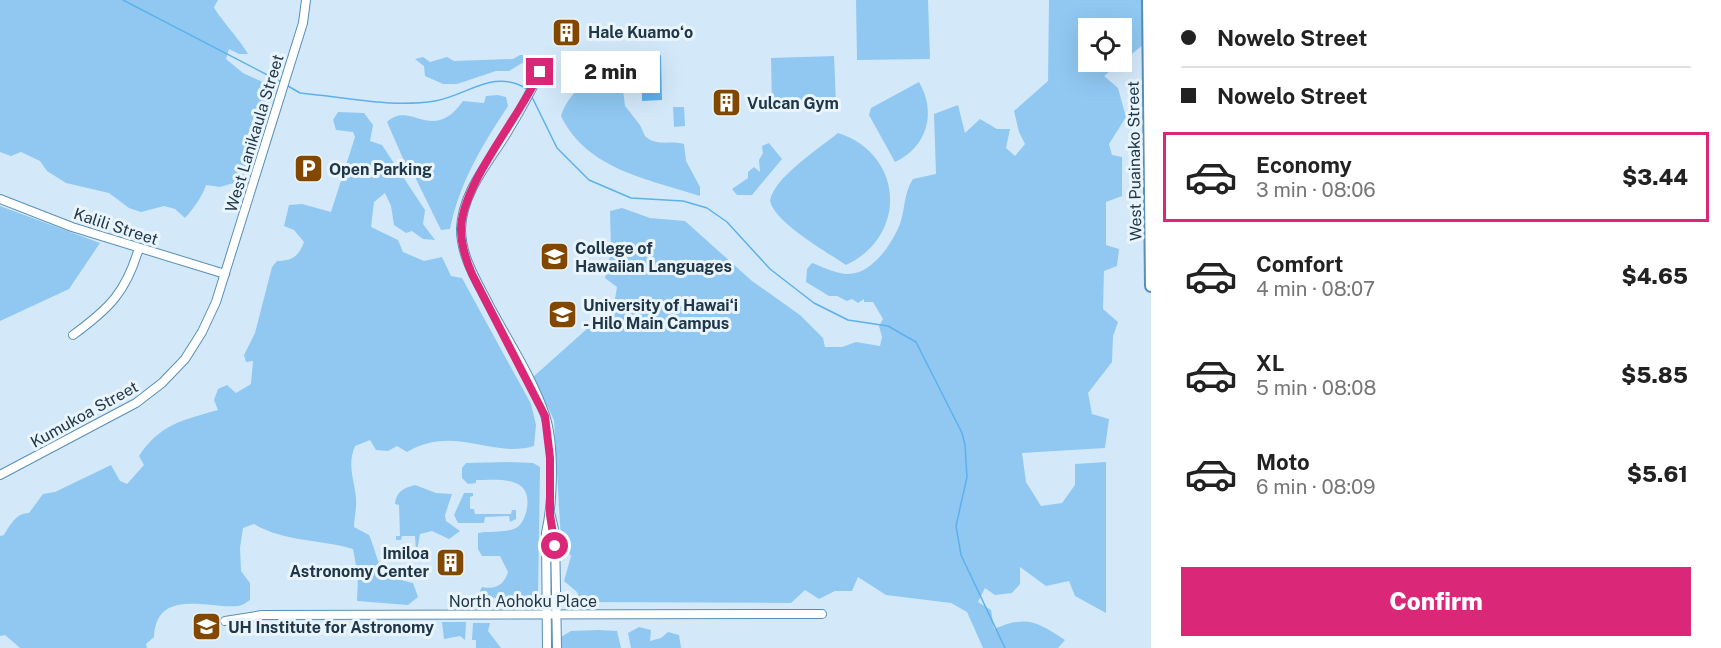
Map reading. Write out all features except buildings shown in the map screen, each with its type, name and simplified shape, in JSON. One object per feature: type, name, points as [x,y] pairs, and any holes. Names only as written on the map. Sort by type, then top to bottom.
[{"type":"highway","name":"West Puainako Street","points":[[1148,0],[1151,286]]},
{"type":"street","name":"West Lanikaula Street","points":[[225,274],[303,23],[306,0]]},
{"type":"street","points":[[544,62],[522,106],[473,186],[465,206],[462,232],[464,252],[472,274],[545,416],[550,458],[550,515],[546,533],[551,615],[556,648]]},
{"type":"street","name":"Kalili Street","points":[[0,199],[139,248],[225,274]]},
{"type":"street","points":[[73,335],[105,312],[124,288],[139,248]]},
{"type":"street","name":"Kumukoa Street","points":[[0,475],[136,403],[162,383],[185,358],[202,332],[225,274]]},
{"type":"street","name":"North Aohoku Place","points":[[225,621],[262,615],[822,614]]},
{"type":"street","points":[[547,648],[551,615]]},
{"type":"shaded area","points":[[0,0],[218,0],[214,7],[216,11],[248,54],[239,54],[229,49],[226,59],[243,73],[265,83],[270,98],[244,180],[220,187],[206,185],[185,218],[175,209],[164,206],[141,212],[129,208],[109,193],[66,183],[47,171],[40,161],[21,152],[11,156],[0,152]]},
{"type":"shaded area","points":[[856,0],[928,0],[930,59],[857,60]]},
{"type":"shaded area","points":[[1049,0],[1142,0],[1143,45],[1132,54],[1132,18],[1078,18],[1078,72],[1109,72],[1104,76],[1118,88],[1126,117],[1109,144],[1112,155],[1122,157],[1122,196],[1106,202],[1106,245],[1119,249],[1117,266],[1104,271],[1103,309],[1118,322],[1113,336],[1112,362],[1088,393],[1092,414],[1109,419],[1105,448],[1022,453],[1026,482],[1041,506],[1062,503],[1075,485],[1075,464],[1106,462],[1106,613],[1075,596],[1069,581],[1046,586],[1020,567],[1020,584],[1012,593],[995,595],[985,588],[978,602],[991,610],[994,629],[1015,622],[1031,622],[1065,640],[1058,648],[983,648],[967,612],[951,603],[886,595],[858,577],[852,591],[835,591],[819,599],[805,590],[791,603],[581,602],[577,592],[564,581],[571,556],[561,541],[554,420],[533,377],[598,319],[606,321],[613,311],[617,287],[605,278],[611,251],[610,211],[622,208],[650,218],[685,221],[752,281],[800,315],[823,338],[825,347],[842,347],[856,342],[880,346],[882,337],[879,326],[883,319],[873,302],[864,302],[864,299],[858,303],[852,299],[847,301],[837,296],[829,296],[806,282],[807,269],[812,263],[839,273],[857,273],[873,263],[886,249],[900,224],[906,195],[913,179],[936,174],[934,114],[958,105],[965,133],[980,119],[997,129],[1010,129],[1006,148],[1015,156],[1025,144],[1019,132],[1014,111],[1048,81]]},
{"type":"shaded area","points":[[520,55],[528,55],[527,60],[509,71],[496,71],[457,84],[443,84],[425,76],[424,66],[415,59],[423,57],[430,62],[447,57],[454,61],[513,59]]},
{"type":"shaded area","points":[[661,55],[662,100],[642,101],[641,56]]},
{"type":"shaded area","points":[[834,56],[836,104],[772,106],[771,58]]},
{"type":"shaded area","points":[[605,63],[616,69],[622,82],[625,106],[640,125],[645,136],[658,142],[684,144],[686,161],[700,187],[700,196],[621,170],[603,161],[572,134],[561,116],[565,107],[574,93]]},
{"type":"shaded area","points":[[919,82],[927,105],[926,128],[915,148],[895,162],[869,115],[871,108]]},
{"type":"shaded area","points":[[486,96],[506,97],[508,106],[466,180],[450,229],[441,230],[415,177],[405,163],[387,122],[396,116],[405,115],[432,121],[441,120],[452,114],[463,101],[484,103]]},
{"type":"shaded area","points":[[673,107],[684,107],[685,126],[674,127]]},
{"type":"shaded area","points":[[338,112],[364,113],[373,125],[370,141],[382,145],[425,210],[423,224],[435,240],[423,239],[412,231],[406,233],[394,225],[391,206],[385,193],[374,202],[371,227],[398,240],[403,252],[424,261],[442,257],[451,276],[462,278],[531,404],[536,425],[534,446],[518,449],[441,441],[424,444],[407,452],[397,446],[388,451],[376,450],[370,440],[355,446],[351,466],[356,502],[354,527],[369,535],[378,561],[385,572],[400,580],[413,583],[418,597],[408,605],[357,601],[358,577],[353,549],[277,534],[254,524],[243,528],[240,548],[241,571],[250,583],[250,600],[238,606],[186,604],[174,606],[164,611],[157,621],[154,637],[146,644],[147,648],[20,648],[5,635],[0,636],[0,536],[4,535],[14,520],[20,515],[29,513],[43,494],[55,492],[111,465],[120,481],[127,484],[144,465],[139,456],[155,437],[173,425],[218,410],[214,400],[218,389],[227,385],[236,393],[251,384],[253,361],[246,362],[244,355],[255,333],[272,267],[277,261],[294,257],[304,242],[294,230],[284,226],[289,205],[302,204],[331,212],[355,137],[353,132],[336,130],[333,120]]},
{"type":"shaded area","points":[[838,133],[860,144],[876,158],[886,176],[890,196],[888,216],[880,235],[866,252],[846,265],[791,227],[774,210],[770,201],[773,192],[789,173]]},
{"type":"shaded area","points":[[769,143],[782,159],[752,195],[737,195],[732,189],[748,178],[748,172],[754,167],[760,172],[759,160],[763,153],[762,146]]},
{"type":"shaded area","points":[[0,206],[100,243],[69,289],[0,321]]},
{"type":"shaded area","points":[[466,463],[533,463],[540,467],[538,597],[534,607],[487,596],[480,591],[482,587],[498,586],[508,572],[500,556],[482,556],[478,549],[478,533],[507,531],[518,527],[526,514],[527,497],[519,485],[503,480],[476,480],[476,483],[468,484],[462,478],[462,468]]},
{"type":"shaded area","points":[[415,485],[436,493],[452,494],[445,515],[446,521],[460,531],[449,539],[432,531],[420,534],[416,556],[411,558],[402,556],[402,551],[416,550],[415,536],[402,536],[401,540],[396,540],[396,536],[400,536],[399,505],[395,504],[401,491]]},
{"type":"shaded area","points":[[464,493],[473,493],[470,497],[470,509],[474,509],[475,514],[511,514],[512,510],[516,510],[516,519],[510,522],[509,516],[485,517],[484,523],[458,523],[454,515]]},
{"type":"shaded area","points":[[442,622],[466,622],[465,640],[460,636],[444,639]]},
{"type":"shaded area","points":[[473,623],[490,623],[488,631],[501,648],[476,648],[476,640],[472,640]]},
{"type":"shaded area","points":[[639,627],[651,630],[650,641],[661,638],[668,632],[679,635],[681,648],[631,648],[628,633]]},
{"type":"shaded area","points":[[571,631],[617,631],[621,648],[561,648],[561,637]]},
{"type":"waterway","points":[[123,0],[281,82]]},
{"type":"waterway","points":[[288,86],[300,93],[402,103],[435,101],[492,82],[515,83],[527,89]]},
{"type":"waterway","points":[[531,95],[557,148],[589,180],[631,198],[683,201],[707,208],[727,222],[770,269],[814,303],[848,320],[888,326],[916,342],[962,433],[967,477],[956,526],[961,555],[1005,648]]},
{"type":"place","name":"Hale Kuamoʻo","points":[[567,32]]},
{"type":"place","name":"Vulcan Gym","points":[[726,103]]},
{"type":"place","name":"Open Parking","points":[[308,169]]},
{"type":"place","name":"College of Hawaiian Languages","points":[[554,257]]},
{"type":"place","name":"University of Hawaiʻi - Hilo Main Campus","points":[[562,314]]},
{"type":"place","name":"Imiloa Astronomy Center","points":[[450,562]]},
{"type":"place","name":"UH Institute for Astronomy","points":[[207,627]]},
{"type":"route","points":[[540,72],[509,130],[473,186],[465,206],[461,229],[464,252],[472,274],[537,397],[548,426],[550,515],[555,534],[555,546]]}]
